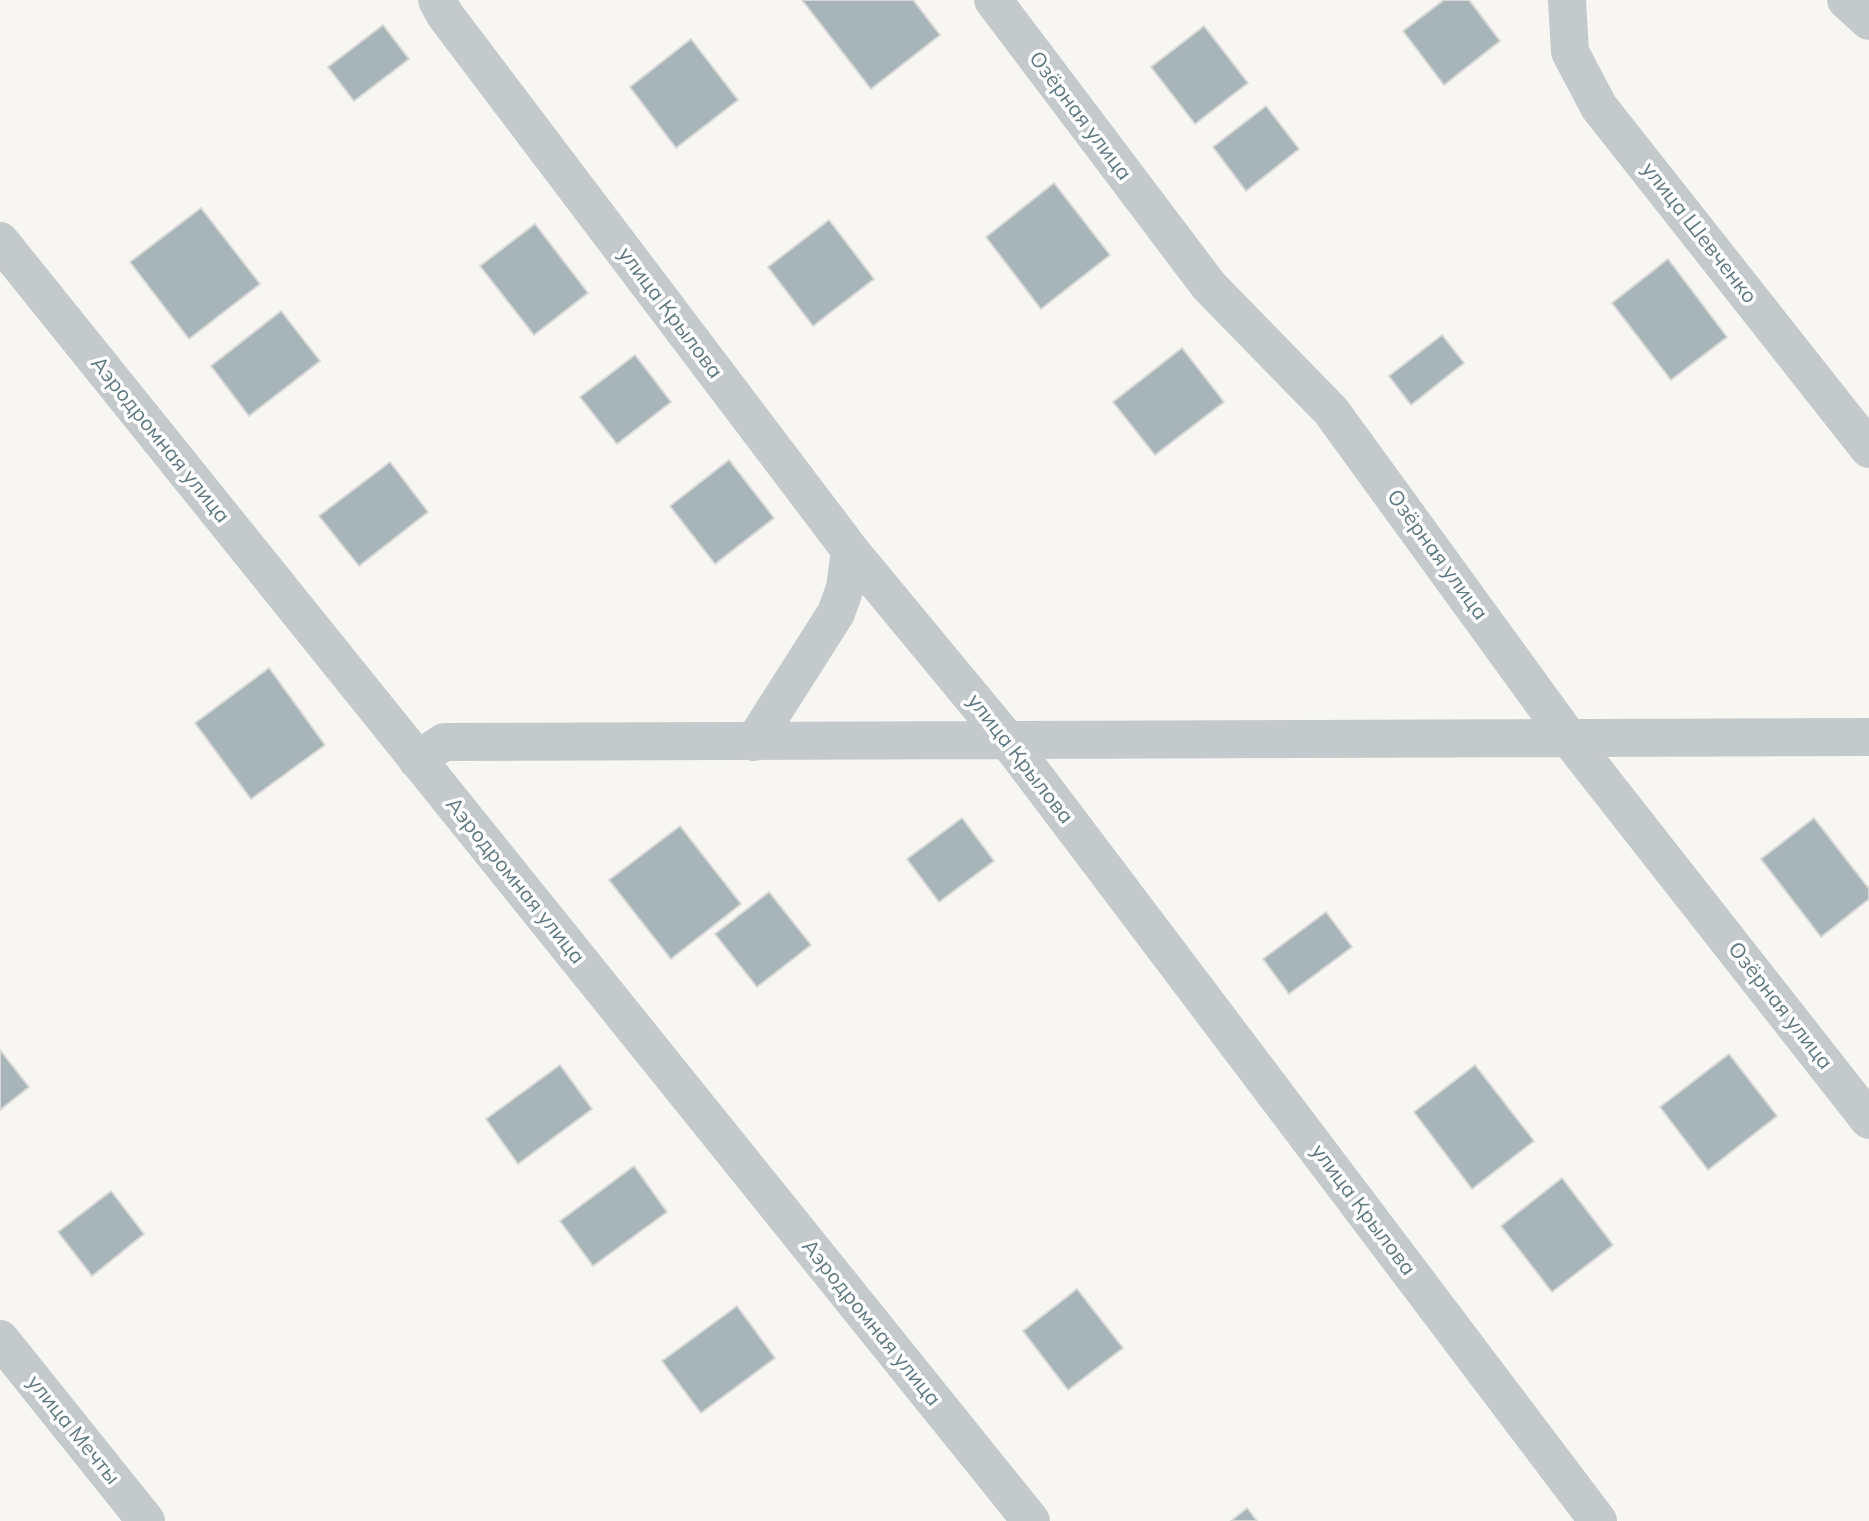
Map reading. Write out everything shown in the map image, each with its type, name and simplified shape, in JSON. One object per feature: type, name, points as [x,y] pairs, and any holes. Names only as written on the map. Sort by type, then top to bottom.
[{"type":"street","name":"улица Крылова","points":[[437,0],[445,15],[850,550],[1009,742],[1598,1521]]},
{"type":"street","name":"Озёрная улица","points":[[993,0],[1209,286],[1331,411],[1568,737],[1869,1120]]},
{"type":"street","name":"улица Шевченко","points":[[1567,0],[1570,52],[1600,107],[1869,449]]},
{"type":"street","points":[[1846,0],[1869,21]]},
{"type":"street","name":"Аэродромная улица","points":[[0,241],[1031,1521]]},
{"type":"street","points":[[754,742],[836,613],[845,588],[850,550]]},
{"type":"street","points":[[417,760],[444,742],[1869,737]]},
{"type":"street","name":"улица Мечты","points":[[0,1339],[146,1521]]},
{"type":"building","points":[[802,0],[913,0],[940,35],[871,89]]},
{"type":"building","points":[[1444,0],[1469,0],[1500,41],[1444,85],[1403,31]]},
{"type":"building","points":[[383,25],[409,59],[354,101],[328,67]]},
{"type":"building","points":[[1204,26],[1248,83],[1195,124],[1151,67]]},
{"type":"building","points":[[691,39],[738,100],[676,148],[630,87]]},
{"type":"building","points":[[1266,106],[1299,149],[1246,191],[1213,147]]},
{"type":"building","points":[[1054,183],[1110,255],[1041,309],[986,237]]},
{"type":"building","points":[[201,208],[260,284],[189,339],[130,262]]},
{"type":"building","points":[[829,220],[874,279],[813,326],[768,267]]},
{"type":"building","points":[[535,224],[588,293],[534,335],[480,266]]},
{"type":"building","points":[[1668,259],[1727,337],[1671,380],[1612,303]]},
{"type":"building","points":[[281,311],[320,361],[249,416],[211,366]]},
{"type":"building","points":[[1442,335],[1464,363],[1411,405],[1389,376]]},
{"type":"building","points":[[1182,348],[1224,402],[1155,455],[1113,402]]},
{"type":"building","points":[[635,355],[671,402],[617,444],[580,397]]},
{"type":"building","points":[[729,460],[774,518],[715,564],[670,506]]},
{"type":"building","points":[[390,462],[428,512],[359,566],[319,516]]},
{"type":"building","points":[[269,668],[325,745],[251,799],[195,723]]},
{"type":"building","points":[[962,818],[994,861],[939,902],[907,859]]},
{"type":"building","points":[[1814,818],[1869,889],[1869,899],[1821,937],[1761,859]]},
{"type":"building","points":[[680,826],[741,904],[671,959],[609,880]]},
{"type":"building","points":[[769,892],[811,945],[757,987],[715,934]]},
{"type":"building","points":[[1326,912],[1352,947],[1289,994],[1263,959]]},
{"type":"building","points":[[0,1050],[29,1087],[0,1110]]},
{"type":"building","points":[[1729,1054],[1777,1116],[1708,1170],[1660,1107]]},
{"type":"building","points":[[560,1065],[592,1109],[518,1164],[486,1119]]},
{"type":"building","points":[[1475,1065],[1534,1141],[1472,1189],[1414,1112]]},
{"type":"building","points":[[634,1166],[667,1212],[593,1266],[560,1221]]},
{"type":"building","points":[[1562,1178],[1613,1245],[1552,1292],[1501,1226]]},
{"type":"building","points":[[111,1191],[144,1234],[92,1276],[58,1232]]},
{"type":"building","points":[[1077,1289],[1123,1348],[1068,1390],[1023,1331]]},
{"type":"building","points":[[737,1306],[775,1358],[701,1413],[662,1361]]},
{"type":"building","points":[[1247,1508],[1257,1521],[1231,1521]]}]
